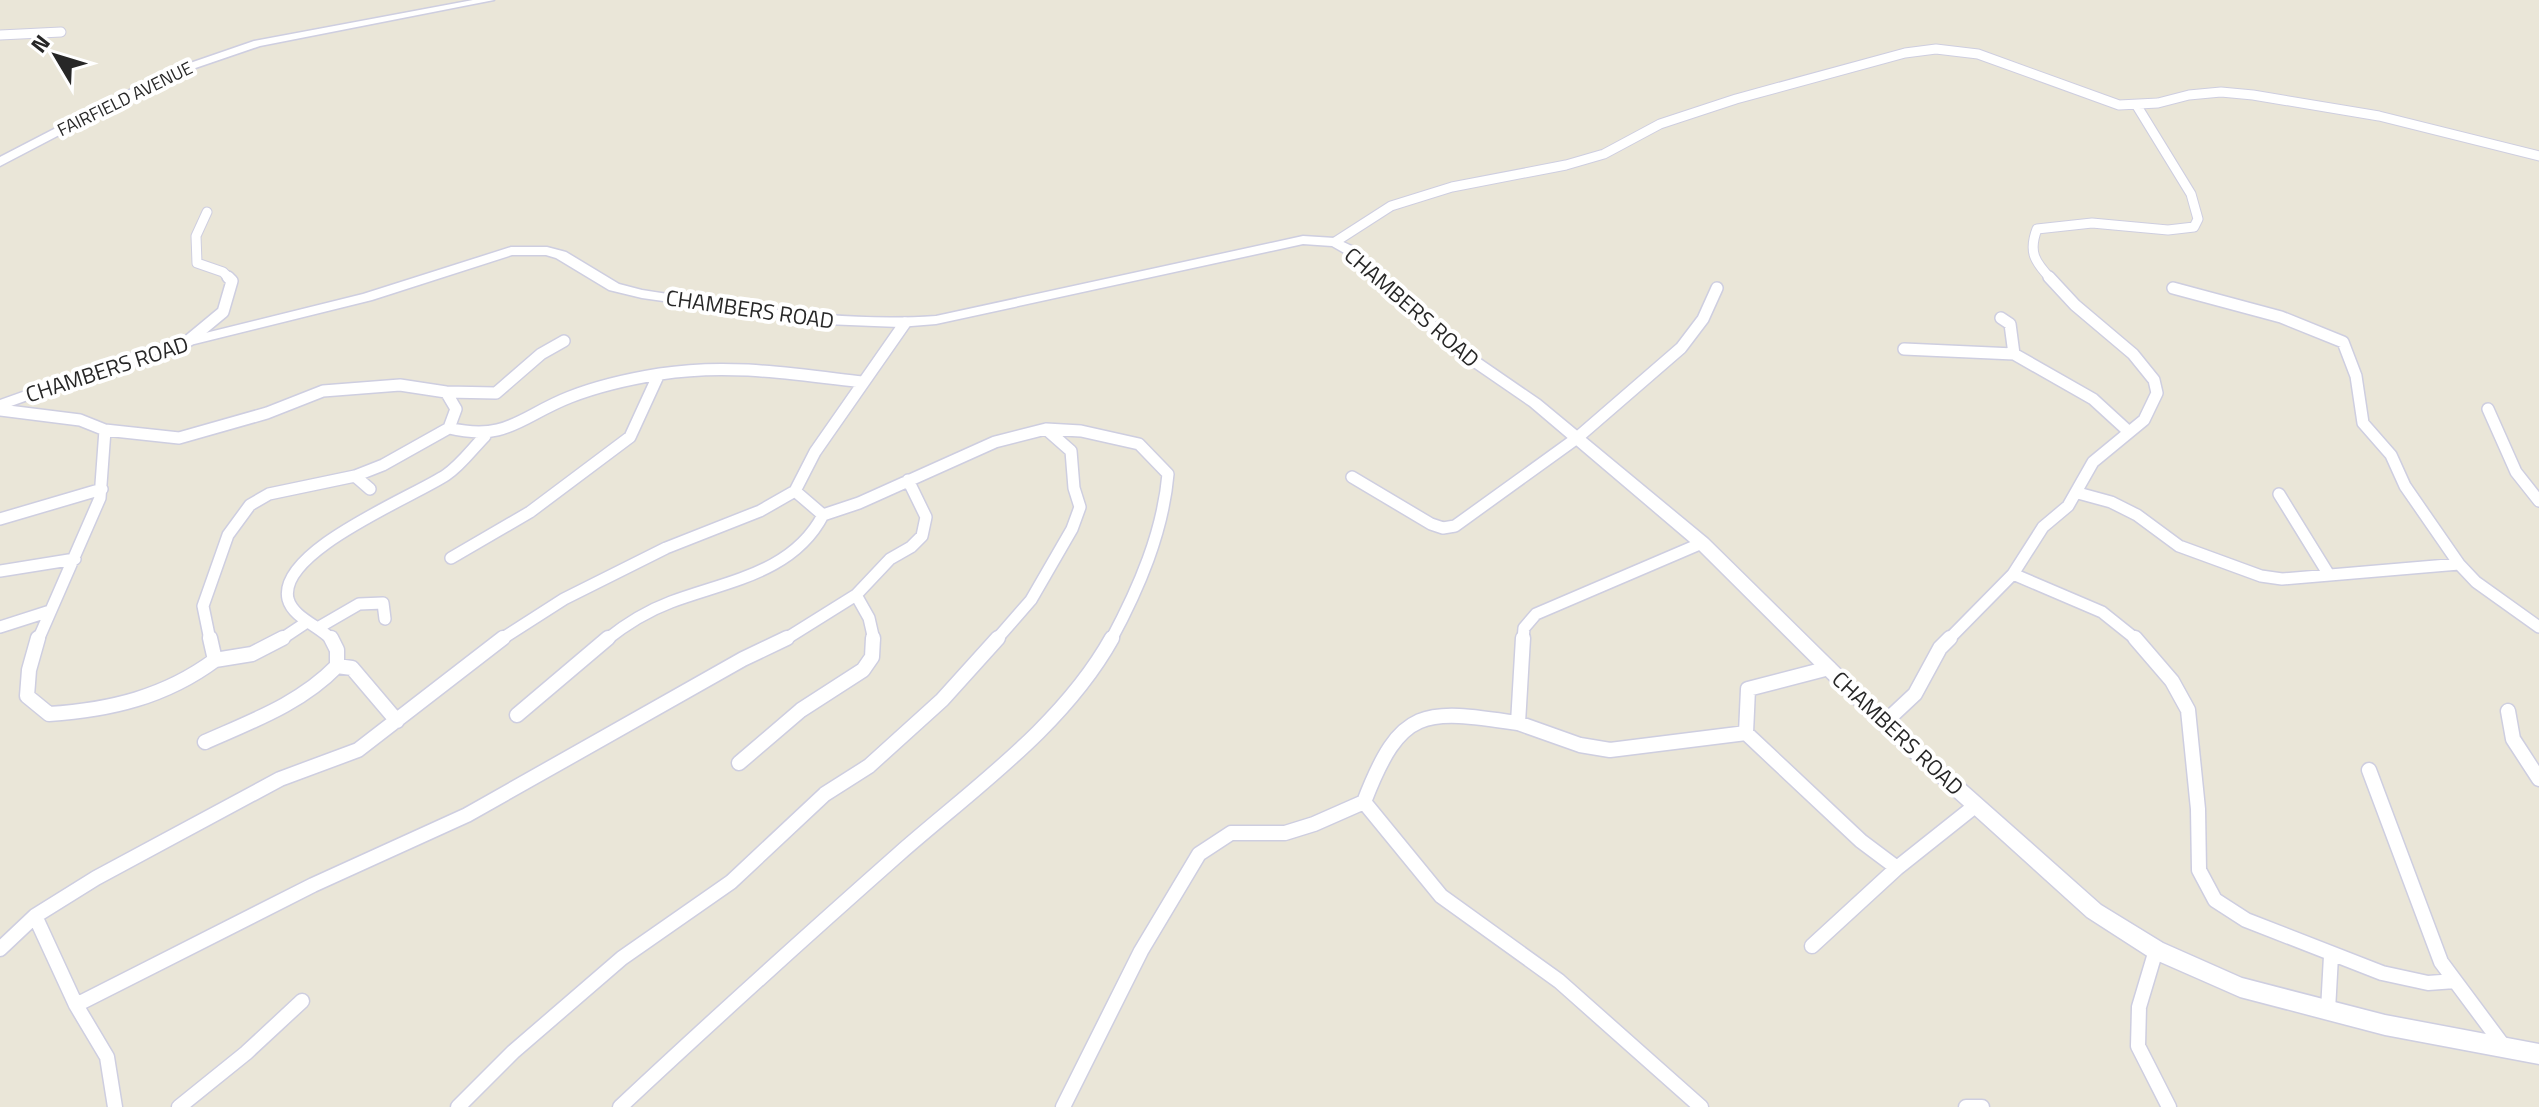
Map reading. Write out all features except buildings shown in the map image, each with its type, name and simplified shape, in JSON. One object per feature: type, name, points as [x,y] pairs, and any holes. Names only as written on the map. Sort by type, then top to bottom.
[{"type":"street","name":"FAIRFIELD AVENUE","points":[[0,162],[157,79],[234,51],[291,36],[489,0]]},
{"type":"street","points":[[0,35],[61,32]]},
{"type":"street","points":[[1335,242],[1391,206],[1452,187],[1591,158],[1660,124],[1905,53],[1964,50],[2100,100],[2137,106],[2189,95],[2221,92],[2253,95],[2379,116],[2539,156]]},
{"type":"street","points":[[1884,723],[1915,694],[1940,648],[2013,574],[2043,527],[2068,506],[2093,462],[2144,420],[2157,393],[2154,380],[2133,354],[2075,305],[2034,260],[2031,244],[2037,229],[2054,226],[2123,224],[2183,230],[2194,227],[2198,219],[2191,194],[2137,106]]},
{"type":"street","points":[[188,341],[223,312],[232,281],[223,272],[197,263],[194,250],[198,225],[207,212]]},
{"type":"street","name":"CHAMBERS ROAD","points":[[0,408],[117,362],[188,341],[378,294],[511,251],[530,250],[561,255],[604,282],[642,294],[815,320],[905,323],[936,320],[1288,243],[1314,239],[1335,242],[1351,251],[1455,348],[1535,403],[1702,543],[1884,723],[2094,911],[2156,950],[2240,987],[2385,1025],[2539,1054]]},
{"type":"street","points":[[1352,477],[1431,524],[1449,528],[1460,524],[1577,438],[1681,348],[1703,319],[1717,288]]},
{"type":"street","points":[[2173,288],[2321,330],[2343,342],[2356,376],[2363,423],[2391,455],[2405,486],[2459,564],[2476,582],[2539,627]]},
{"type":"street","points":[[2001,318],[2010,324],[2014,354]]},
{"type":"street","points":[[0,949],[35,916],[96,878],[280,779],[358,750],[509,633],[564,599],[666,548],[760,511],[795,491],[815,452],[905,323]]},
{"type":"street","points":[[0,408],[80,420],[105,430],[179,438],[267,413],[323,391],[400,385],[446,392],[496,393],[541,354],[564,341]]},
{"type":"street","points":[[1904,349],[2014,354],[2104,408],[2123,422],[2128,431]]},
{"type":"street","points":[[449,428],[485,436],[505,430],[570,397],[637,378],[692,370],[752,369],[862,382]]},
{"type":"street","points":[[451,558],[530,512],[630,437],[658,376]]},
{"type":"street","points":[[215,660],[203,606],[228,535],[239,516],[269,494],[355,476],[383,465],[449,428],[456,409],[446,392]]},
{"type":"street","points":[[2488,409],[2516,472],[2539,501]]},
{"type":"street","points":[[620,1107],[783,956],[1050,721],[1096,666],[1133,599],[1165,508],[1168,474],[1139,444],[1081,431],[1046,429],[995,442],[859,503],[823,515]]},
{"type":"street","points":[[458,1107],[513,1052],[622,958],[731,882],[825,794],[869,766],[942,700],[1031,600],[1072,529],[1080,507],[1074,488],[1071,451],[1046,429]]},
{"type":"street","points":[[105,430],[102,489],[75,559],[50,611],[27,677],[27,696],[49,714],[84,711],[153,695],[198,675],[215,660],[231,661],[253,653],[307,622]]},
{"type":"street","points":[[205,742],[293,702],[310,692],[337,666],[337,649],[321,626],[307,622],[298,615],[289,599],[288,585],[296,566],[330,541],[450,472],[485,436]]},
{"type":"street","points":[[355,476],[370,489]]},
{"type":"street","points":[[76,1005],[313,885],[467,815],[650,710],[743,659],[770,648],[856,595],[890,559],[911,547],[922,536],[926,517],[908,480]]},
{"type":"street","points":[[0,519],[102,489]]},
{"type":"street","points":[[795,491],[823,515]]},
{"type":"street","points":[[2078,493],[2111,502],[2137,515],[2179,546],[2232,568],[2282,579],[2459,564]]},
{"type":"street","points":[[2279,494],[2329,575]]},
{"type":"street","points":[[517,715],[600,646],[653,610],[745,578],[789,556],[819,528],[823,515]]},
{"type":"street","points":[[1518,723],[1517,700],[1524,628],[1536,614],[1702,543]]},
{"type":"street","points":[[0,571],[75,559]]},
{"type":"street","points":[[2013,574],[2102,612],[2131,633],[2155,659],[2188,710],[2198,809],[2199,870],[2215,900],[2246,920],[2331,956],[2382,973],[2428,983],[2455,981]]},
{"type":"street","points":[[739,763],[809,704],[870,663],[874,641],[862,601],[856,595]]},
{"type":"street","points":[[321,626],[360,604],[377,600],[383,603],[385,619]]},
{"type":"street","points":[[0,627],[50,611]]},
{"type":"street","points":[[337,666],[352,668],[397,721]]},
{"type":"street","points":[[1829,668],[1748,689],[1746,733],[1850,831],[1897,868]]},
{"type":"street","points":[[2508,711],[2507,723],[2514,744],[2539,779]]},
{"type":"street","points":[[1063,1107],[1141,951],[1199,854],[1231,833],[1266,837],[1295,832],[1364,802],[1379,758],[1399,731],[1427,715],[1518,723],[1580,745],[1610,750],[1746,733]]},
{"type":"street","points":[[2369,770],[2435,948],[2455,981],[2505,1048]]},
{"type":"street","points":[[1364,802],[1441,896],[1559,981],[1701,1107]]},
{"type":"street","points":[[1812,946],[1897,868],[1975,806]]},
{"type":"street","points":[[35,916],[76,1005],[107,1057],[115,1107]]},
{"type":"street","points":[[2156,950],[2139,1007],[2138,1046],[2158,1092],[2169,1107]]},
{"type":"street","points":[[2328,1010],[2331,956]]},
{"type":"street","points":[[179,1107],[246,1053],[302,1001]]},
{"type":"street","points":[[1966,1107],[1982,1107]]}]
